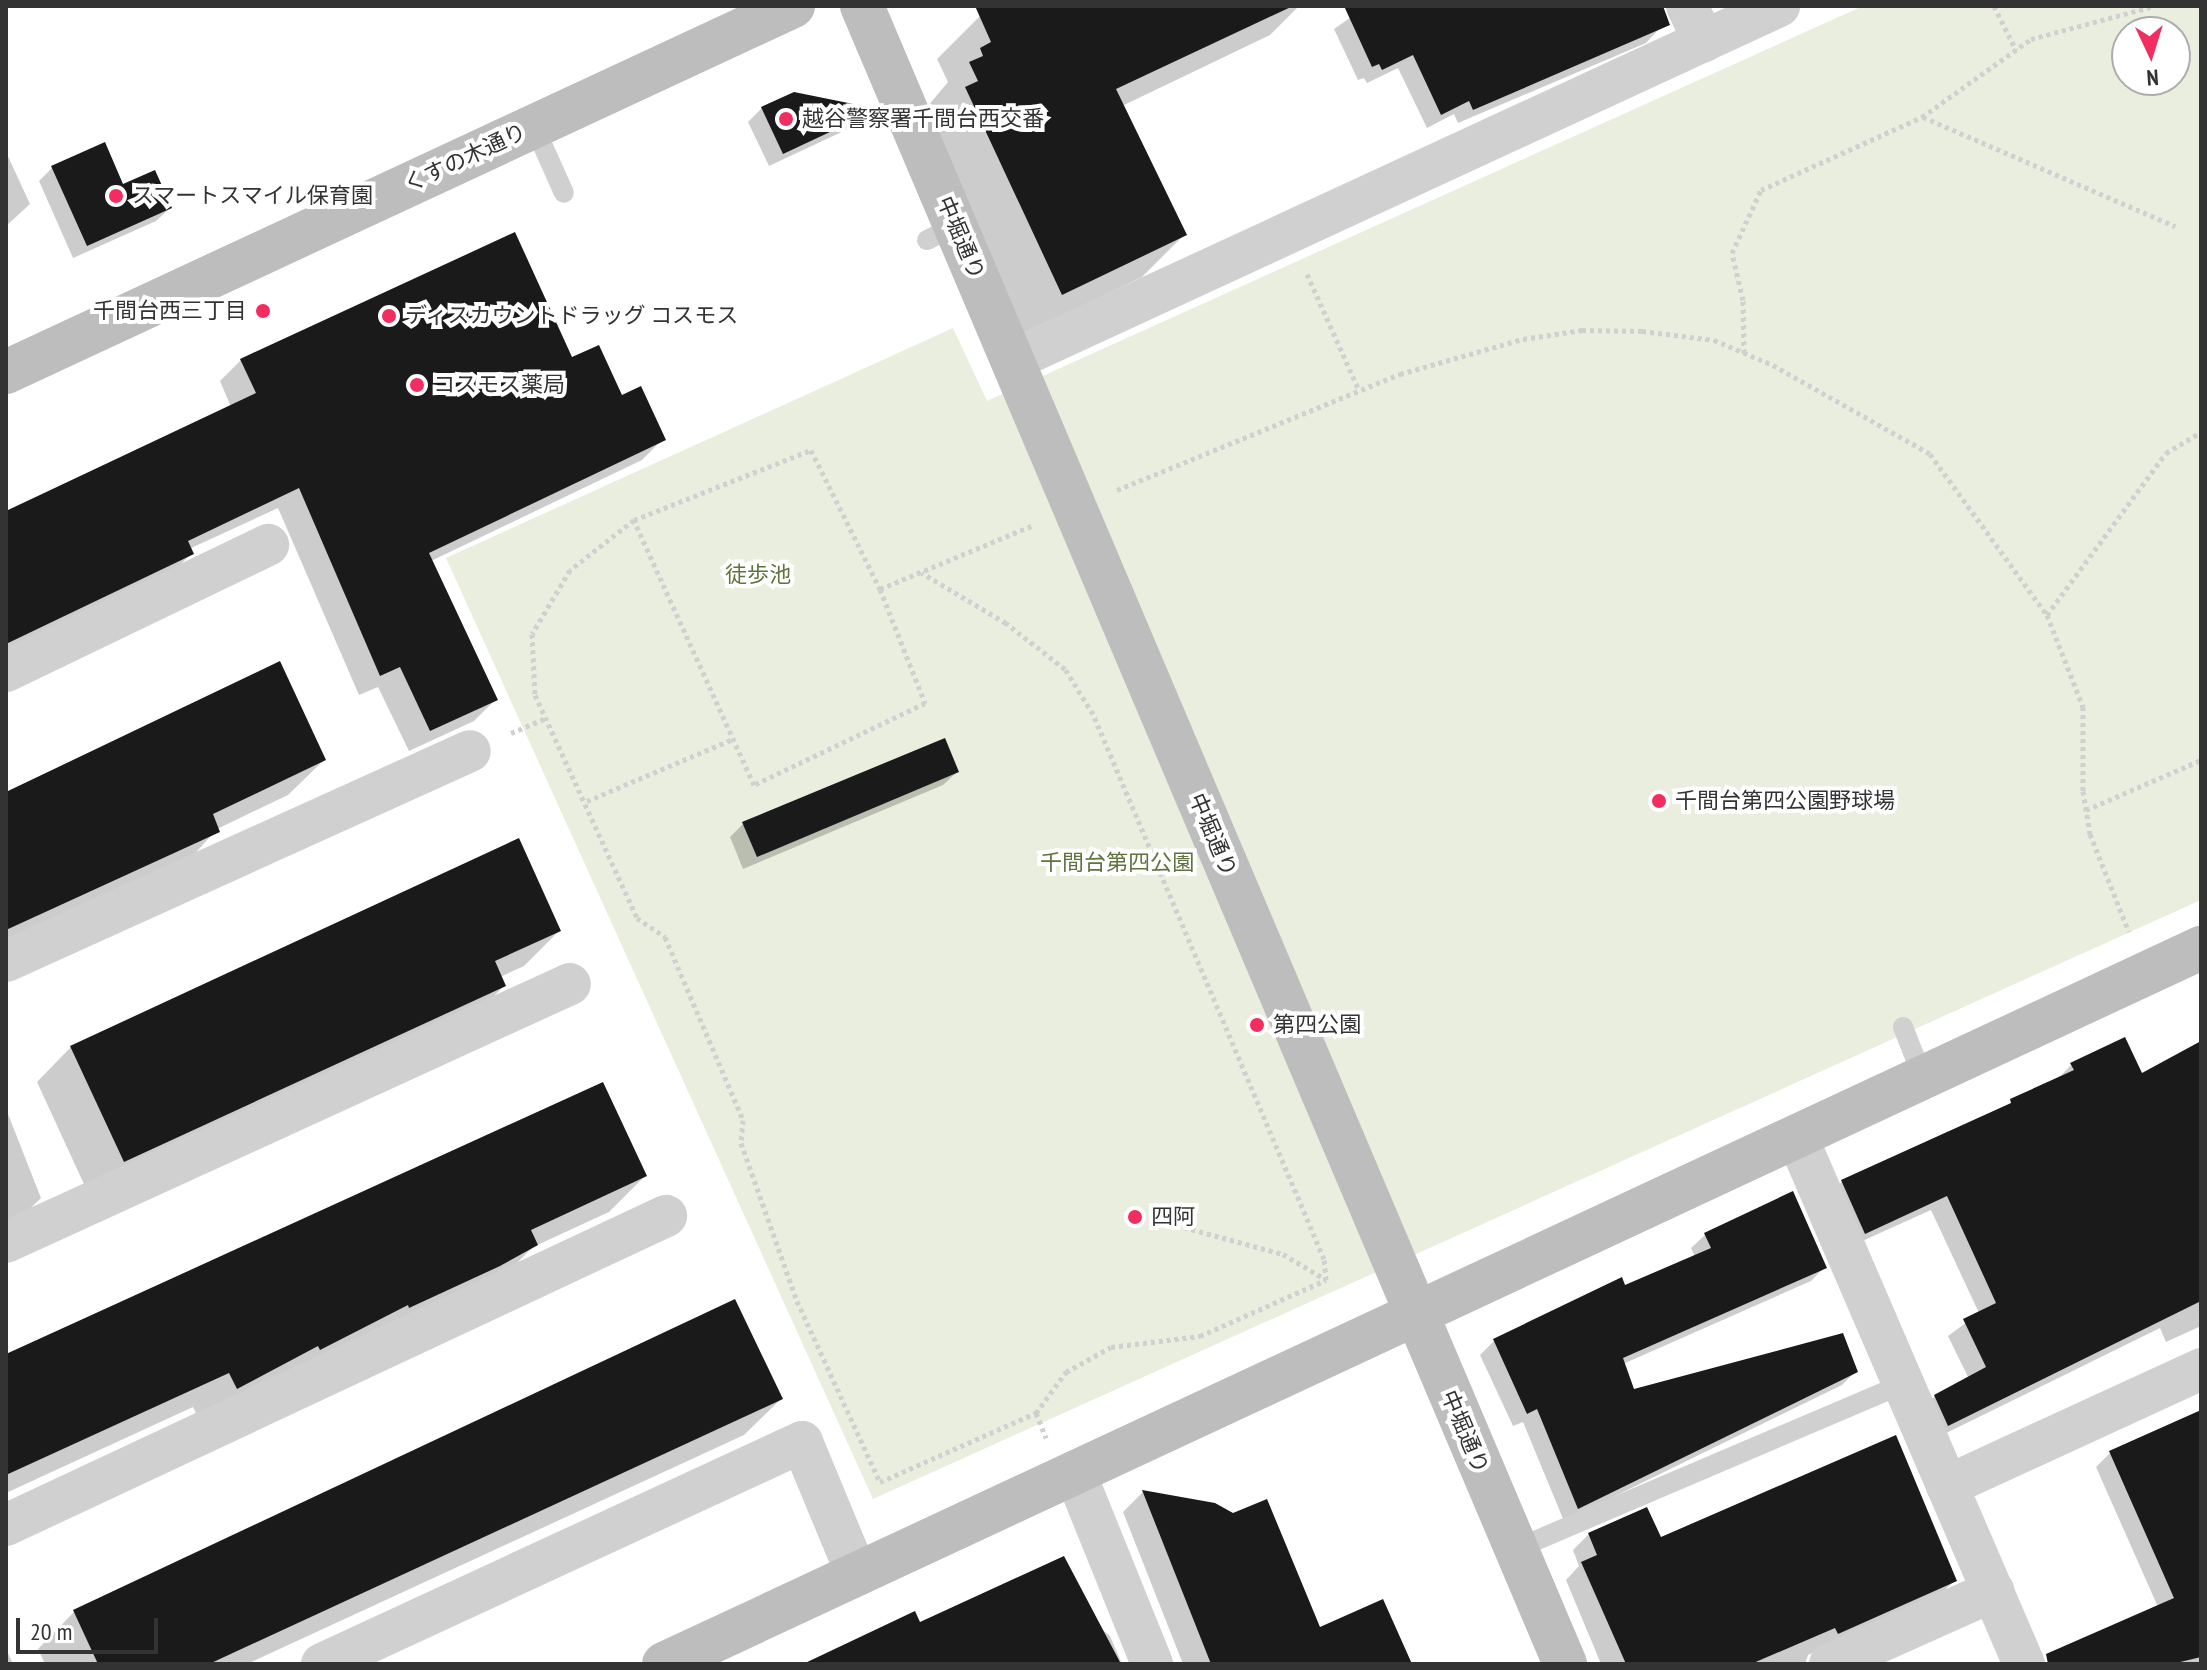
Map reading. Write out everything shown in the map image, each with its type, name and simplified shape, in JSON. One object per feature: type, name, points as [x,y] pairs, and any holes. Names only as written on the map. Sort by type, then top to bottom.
[{"type":"street","name":"くすの木通り","points":[[6,372],[793,6]]},
{"type":"street","name":"中堀通り","points":[[862,6],[942,233],[1013,360],[1415,1316],[1565,1664]]},
{"type":"street","points":[[1013,360],[1289,233],[1696,23],[1779,6]]},
{"type":"street","points":[[6,671],[268,545]]},
{"type":"street","points":[[6,961],[470,751]]},
{"type":"street","points":[[664,1664],[2201,948]]},
{"type":"street","points":[[6,1242],[570,984]]},
{"type":"street","points":[[1797,1137],[2024,1664]]},
{"type":"street","points":[[6,1525],[666,1216]]},
{"type":"street","points":[[1947,1486],[2201,1369]]},
{"type":"street","points":[[322,1664],[802,1442],[857,1575]]},
{"type":"street","points":[[1075,1473],[1152,1664]]},
{"type":"street","points":[[1830,1664],[1993,1591]]},
{"type":"lane","points":[[534,126],[564,193]]},
{"type":"lane","points":[[1903,1027],[1923,1078]]},
{"type":"lane","points":[[1516,1549],[1903,1384]]},
{"type":"path","points":[[1994,6],[2016,50]]},
{"type":"path","points":[[1744,353],[1743,300],[1732,253],[1761,190],[1922,117],[2031,39],[2154,6]]},
{"type":"path","points":[[1922,117],[2175,226]]},
{"type":"path","points":[[1289,233],[1359,390]]},
{"type":"path","points":[[880,589],[1359,390],[1464,354],[1582,330],[1714,340],[1744,353],[1930,454],[2047,615],[2083,707],[2086,810],[2145,974]]},
{"type":"path","points":[[2047,615],[2166,453],[2201,432]]},
{"type":"path","points":[[634,520],[754,785],[925,703],[880,589],[811,450],[634,520],[570,570],[532,634],[535,695],[587,801],[637,918],[665,937],[743,1120],[741,1143],[797,1301],[880,1482],[1036,1413],[1066,1372],[1111,1347],[1200,1336],[1326,1280]]},
{"type":"path","points":[[921,572],[1006,623],[1065,669],[1093,714],[1324,1259],[1326,1280]]},
{"type":"path","points":[[587,801],[733,739]]},
{"type":"path","points":[[2086,810],[2201,760]]},
{"type":"path","points":[[1176,1225],[1283,1254],[1326,1280]]},
{"type":"green space","name":"千間台第四公園","points":[[1863,6],[2201,6],[2201,900],[873,1499],[446,558],[953,328],[987,401]]},
{"type":"building","points":[[975,6],[1293,6],[1116,89],[1187,235],[1062,295],[965,87],[978,81],[969,62],[983,56],[980,48],[991,42]]},
{"type":"building","points":[[1344,6],[1663,6],[1670,25],[1473,110],[1469,101],[1441,115],[1413,55],[1382,70],[1379,64],[1372,67]]},
{"type":"building","name":"越谷警察署千間台西交番","points":[[794,92],[879,109],[783,154],[761,107]]},
{"type":"building","name":"スマートスマイル保育園","points":[[105,142],[123,184],[155,170],[172,208],[87,246],[51,166]]},
{"type":"building","points":[[515,232],[572,357],[599,345],[622,395],[641,386],[666,440],[429,553],[498,700],[430,731],[400,667],[380,676],[299,488],[188,541],[194,554],[6,644],[6,511],[256,393],[240,359]]},
{"type":"building","points":[[280,661],[326,760],[213,814],[220,832],[6,930],[6,792]]},
{"type":"building","points":[[945,738],[959,772],[757,857],[742,822]]},
{"type":"building","points":[[519,838],[561,931],[495,961],[506,986],[124,1162],[70,1046]]},
{"type":"building","points":[[2125,1037],[2142,1073],[2201,1041],[2201,1301],[1948,1426],[1934,1395],[1986,1367],[1963,1319],[1996,1303],[1947,1196],[1865,1234],[1841,1180],[2011,1103],[2010,1099],[2074,1070],[2070,1063]]},
{"type":"building","points":[[603,1082],[647,1176],[531,1230],[538,1245],[500,1266],[409,1308],[408,1305],[320,1350],[318,1346],[237,1389],[229,1373],[6,1475],[6,1354]]},
{"type":"building","points":[[1793,1191],[1827,1268],[1623,1358],[1634,1389],[1843,1333],[1858,1372],[1578,1509],[1537,1409],[1527,1414],[1493,1339],[1622,1277],[1625,1285],[1711,1248],[1704,1233]]},
{"type":"building","points":[[735,1299],[783,1399],[209,1664],[98,1664],[73,1610]]},
{"type":"building","points":[[2201,1410],[2201,1657],[2172,1664],[2048,1664],[2046,1654],[2174,1598],[2109,1451]]},
{"type":"building","points":[[1896,1435],[1957,1581],[1838,1634],[1835,1628],[1751,1664],[1626,1664],[1581,1562],[1597,1555],[1588,1533],[1647,1507],[1661,1537]]},
{"type":"building","points":[[1142,1490],[1215,1503],[1233,1513],[1267,1499],[1320,1627],[1383,1599],[1412,1664],[1211,1664]]},
{"type":"building","points":[[1064,1556],[1121,1664],[803,1664],[915,1611],[920,1622]]},
{"type":"place","name":"越谷警察署千間台西交番","points":[[786,119]]},
{"type":"place","name":"スマートスマイル保育園","points":[[116,196]]},
{"type":"place","name":"千間台西三丁目","points":[[263,311]]},
{"type":"place","name":"ディスカウントドラッグ コスモス","points":[[389,316]]},
{"type":"place","name":"コスモス薬局","points":[[417,385]]},
{"type":"place","name":"千間台第四公園野球場","points":[[1659,801]]},
{"type":"place","name":"第四公園","points":[[1257,1025]]},
{"type":"place","name":"四阿","points":[[1135,1217]]},
{"type":"park label","name":"徒歩池","points":[[758,575]]}]
